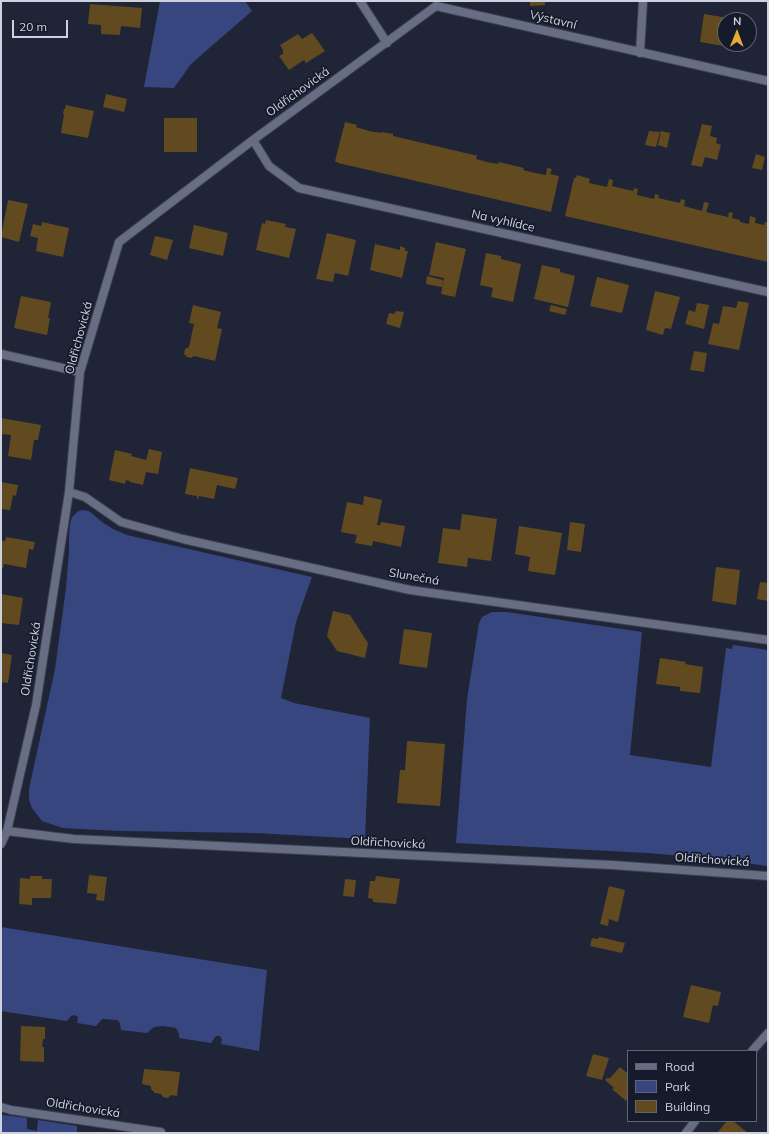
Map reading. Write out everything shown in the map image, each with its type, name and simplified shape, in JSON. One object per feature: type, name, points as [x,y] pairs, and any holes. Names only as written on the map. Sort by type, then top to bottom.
[{"type":"street","points":[[360,1],[387,42]]},
{"type":"street","points":[[640,52],[643,1]]},
{"type":"street","name":"Oldřichovická","points":[[1,844],[7,831],[36,705],[69,492],[80,372],[119,242],[436,4]]},
{"type":"street","name":"Výstavní","points":[[436,4],[768,82]]},
{"type":"street","name":"Na vyhlídce","points":[[253,140],[269,166],[299,188],[768,292]]},
{"type":"street","points":[[1,354],[80,372]]},
{"type":"street","name":"Slunečná","points":[[69,492],[85,497],[121,522],[183,539],[410,590],[768,640]]},
{"type":"street","name":"Oldřichovická","points":[[7,831],[74,840],[612,865],[768,876]]},
{"type":"street","points":[[753,1050],[768,1032]]},
{"type":"street","name":"Oldřichovická","points":[[1,1107],[11,1110],[161,1132]]},
{"type":"street","points":[[686,1133],[694,1122]]},
{"type":"green space","points":[[160,1],[245,1],[252,11],[191,64],[174,88],[144,87]]},
{"type":"green space","points":[[81,510],[89,511],[113,529],[127,535],[312,577],[296,622],[281,698],[294,703],[370,718],[365,839],[255,833],[121,831],[63,828],[42,821],[32,808],[29,800],[29,789],[55,669],[66,588],[70,524],[72,517]]},
{"type":"green space","points":[[492,612],[507,612],[642,632],[630,755],[711,767],[726,648],[732,649],[733,645],[768,650],[768,866],[648,853],[456,843],[467,699],[479,623],[482,617]]},
{"type":"green space","points":[[1,927],[267,970],[259,1051],[221,1044],[222,1040],[220,1036],[216,1036],[211,1043],[179,1038],[176,1028],[163,1026],[154,1027],[147,1033],[121,1030],[120,1023],[117,1020],[102,1019],[96,1026],[77,1023],[78,1017],[75,1015],[71,1016],[67,1021],[1,1011]]},
{"type":"green space","points":[[1,1116],[27,1118],[27,1129],[37,1131],[38,1120],[77,1126],[77,1133],[1,1133]]},
{"type":"building","points":[[530,1],[545,1],[545,5],[530,6]]},
{"type":"building","points":[[90,4],[142,8],[140,28],[121,26],[120,35],[101,34],[101,25],[88,24]]},
{"type":"building","points":[[704,14],[717,16],[717,45],[700,42]]},
{"type":"building","points":[[312,33],[325,51],[306,63],[304,60],[289,70],[279,56],[283,54],[283,50],[280,45],[298,34],[302,39]]},
{"type":"building","points":[[106,94],[127,99],[124,112],[103,107]]},
{"type":"building","points":[[66,105],[94,111],[88,138],[61,133],[63,114]]},
{"type":"building","points":[[164,118],[197,118],[197,152],[164,152]]},
{"type":"building","points":[[345,122],[357,125],[356,127],[369,131],[393,134],[393,136],[477,155],[476,159],[498,164],[499,162],[524,168],[523,170],[535,173],[546,175],[547,168],[552,169],[550,174],[559,176],[551,212],[338,163],[335,161]]},
{"type":"building","points":[[702,124],[712,126],[710,136],[717,138],[716,143],[721,145],[717,160],[705,157],[702,167],[691,165]]},
{"type":"building","points":[[649,131],[660,132],[656,147],[645,145]]},
{"type":"building","points":[[661,131],[670,133],[667,148],[658,145]]},
{"type":"building","points":[[756,154],[765,157],[762,170],[752,168]]},
{"type":"building","points":[[577,175],[590,179],[589,183],[607,187],[609,179],[613,180],[612,186],[633,191],[634,188],[638,189],[637,195],[654,199],[655,194],[659,195],[658,198],[680,203],[681,199],[685,200],[684,206],[702,211],[704,202],[709,203],[706,212],[728,217],[729,212],[733,213],[732,218],[740,220],[740,222],[749,224],[750,216],[756,218],[755,223],[764,225],[765,222],[768,223],[768,262],[565,216],[574,178],[576,178]]},
{"type":"building","points":[[8,200],[28,204],[19,242],[1,237]]},
{"type":"building","points":[[266,220],[286,224],[285,227],[296,229],[289,258],[256,250],[262,223],[265,224]]},
{"type":"building","points":[[42,222],[69,228],[63,257],[36,251],[38,238],[30,236],[33,224],[41,226]]},
{"type":"building","points":[[194,225],[228,233],[223,256],[189,248]]},
{"type":"building","points":[[327,233],[356,240],[348,276],[335,273],[333,282],[316,279]]},
{"type":"building","points":[[155,236],[173,240],[167,260],[150,255]]},
{"type":"building","points":[[436,242],[466,249],[455,297],[441,294],[444,278],[429,275]]},
{"type":"building","points":[[375,244],[400,250],[400,246],[405,248],[405,251],[408,251],[402,278],[370,270]]},
{"type":"building","points":[[486,253],[501,256],[501,259],[521,264],[513,302],[491,297],[493,288],[480,285]]},
{"type":"building","points":[[542,265],[560,269],[560,272],[575,276],[568,307],[534,299]]},
{"type":"building","points":[[427,276],[443,280],[442,287],[426,284]]},
{"type":"building","points":[[597,277],[629,285],[622,313],[590,306]]},
{"type":"building","points":[[655,291],[680,297],[671,329],[665,328],[663,335],[646,330]]},
{"type":"building","points":[[21,296],[51,302],[47,335],[14,328]]},
{"type":"building","points":[[738,301],[749,303],[739,350],[708,344],[713,323],[719,324],[723,306],[736,308]]},
{"type":"building","points":[[697,303],[709,305],[704,329],[685,324],[689,310],[695,312]]},
{"type":"building","points":[[193,305],[221,312],[217,328],[222,329],[215,361],[194,356],[191,358],[184,354],[185,349],[189,347],[194,324],[189,323]]},
{"type":"building","points":[[551,305],[567,309],[565,315],[549,311]]},
{"type":"building","points":[[396,311],[404,312],[400,328],[386,324],[389,313],[394,314]]},
{"type":"building","points":[[694,351],[707,353],[704,372],[690,370]]},
{"type":"building","points":[[1,418],[41,425],[38,440],[34,440],[31,460],[8,456],[11,435],[1,434]]},
{"type":"building","points":[[149,449],[162,452],[158,474],[146,472],[143,485],[126,480],[125,484],[109,480],[115,450],[132,454],[131,456],[146,460]]},
{"type":"building","points":[[190,468],[238,478],[235,489],[217,485],[214,499],[199,496],[197,499],[197,496],[185,494]]},
{"type":"building","points":[[1,482],[18,485],[16,496],[13,495],[10,510],[1,509]]},
{"type":"building","points":[[364,496],[382,500],[377,525],[380,525],[381,522],[405,526],[401,547],[373,541],[372,546],[355,543],[357,535],[341,532],[347,502],[363,505]]},
{"type":"building","points":[[462,514],[497,519],[491,561],[468,558],[467,567],[438,563],[443,528],[460,530]]},
{"type":"building","points":[[570,522],[585,524],[581,552],[567,550]]},
{"type":"building","points":[[519,526],[562,533],[555,575],[528,571],[530,557],[515,554]]},
{"type":"building","points":[[6,537],[35,542],[33,550],[29,549],[26,568],[4,564],[3,568],[1,567],[1,540],[5,541]]},
{"type":"building","points":[[716,567],[740,570],[736,605],[712,601]]},
{"type":"building","points":[[760,582],[768,583],[768,601],[757,599]]},
{"type":"building","points":[[1,594],[23,598],[19,625],[1,623]]},
{"type":"building","points":[[333,611],[350,615],[368,643],[365,658],[337,651],[327,636]]},
{"type":"building","points":[[404,629],[432,633],[427,668],[399,664]]},
{"type":"building","points":[[1,653],[12,655],[8,683],[1,682]]},
{"type":"building","points":[[660,658],[686,662],[685,664],[703,667],[700,693],[680,691],[680,687],[656,684]]},
{"type":"building","points":[[407,741],[445,744],[440,806],[397,803],[400,770],[405,770]]},
{"type":"building","points":[[89,875],[107,877],[104,901],[96,900],[97,894],[87,893]]},
{"type":"building","points":[[30,876],[42,876],[42,879],[52,879],[51,898],[32,898],[32,905],[19,904],[20,878],[30,879]]},
{"type":"building","points":[[376,876],[400,879],[396,904],[373,902],[373,899],[368,898],[370,881],[375,881]]},
{"type":"building","points":[[345,879],[356,880],[354,897],[343,896]]},
{"type":"building","points":[[609,886],[625,890],[618,922],[609,919],[608,926],[600,924]]},
{"type":"building","points":[[599,937],[625,943],[622,953],[590,946],[592,938],[598,939]]},
{"type":"building","points":[[691,985],[721,992],[718,1006],[713,1005],[709,1023],[683,1017]]},
{"type":"building","points":[[21,1026],[45,1027],[45,1039],[43,1039],[42,1047],[44,1047],[44,1062],[20,1061]]},
{"type":"building","points":[[593,1054],[609,1058],[602,1080],[586,1076]]},
{"type":"building","points":[[620,1067],[627,1073],[626,1101],[612,1089],[614,1088],[605,1080],[610,1078]]},
{"type":"building","points":[[144,1069],[180,1072],[177,1096],[171,1095],[168,1098],[163,1097],[161,1094],[155,1093],[151,1089],[151,1086],[142,1084]]},
{"type":"building","points":[[726,1122],[734,1122],[748,1133],[717,1133]]}]
